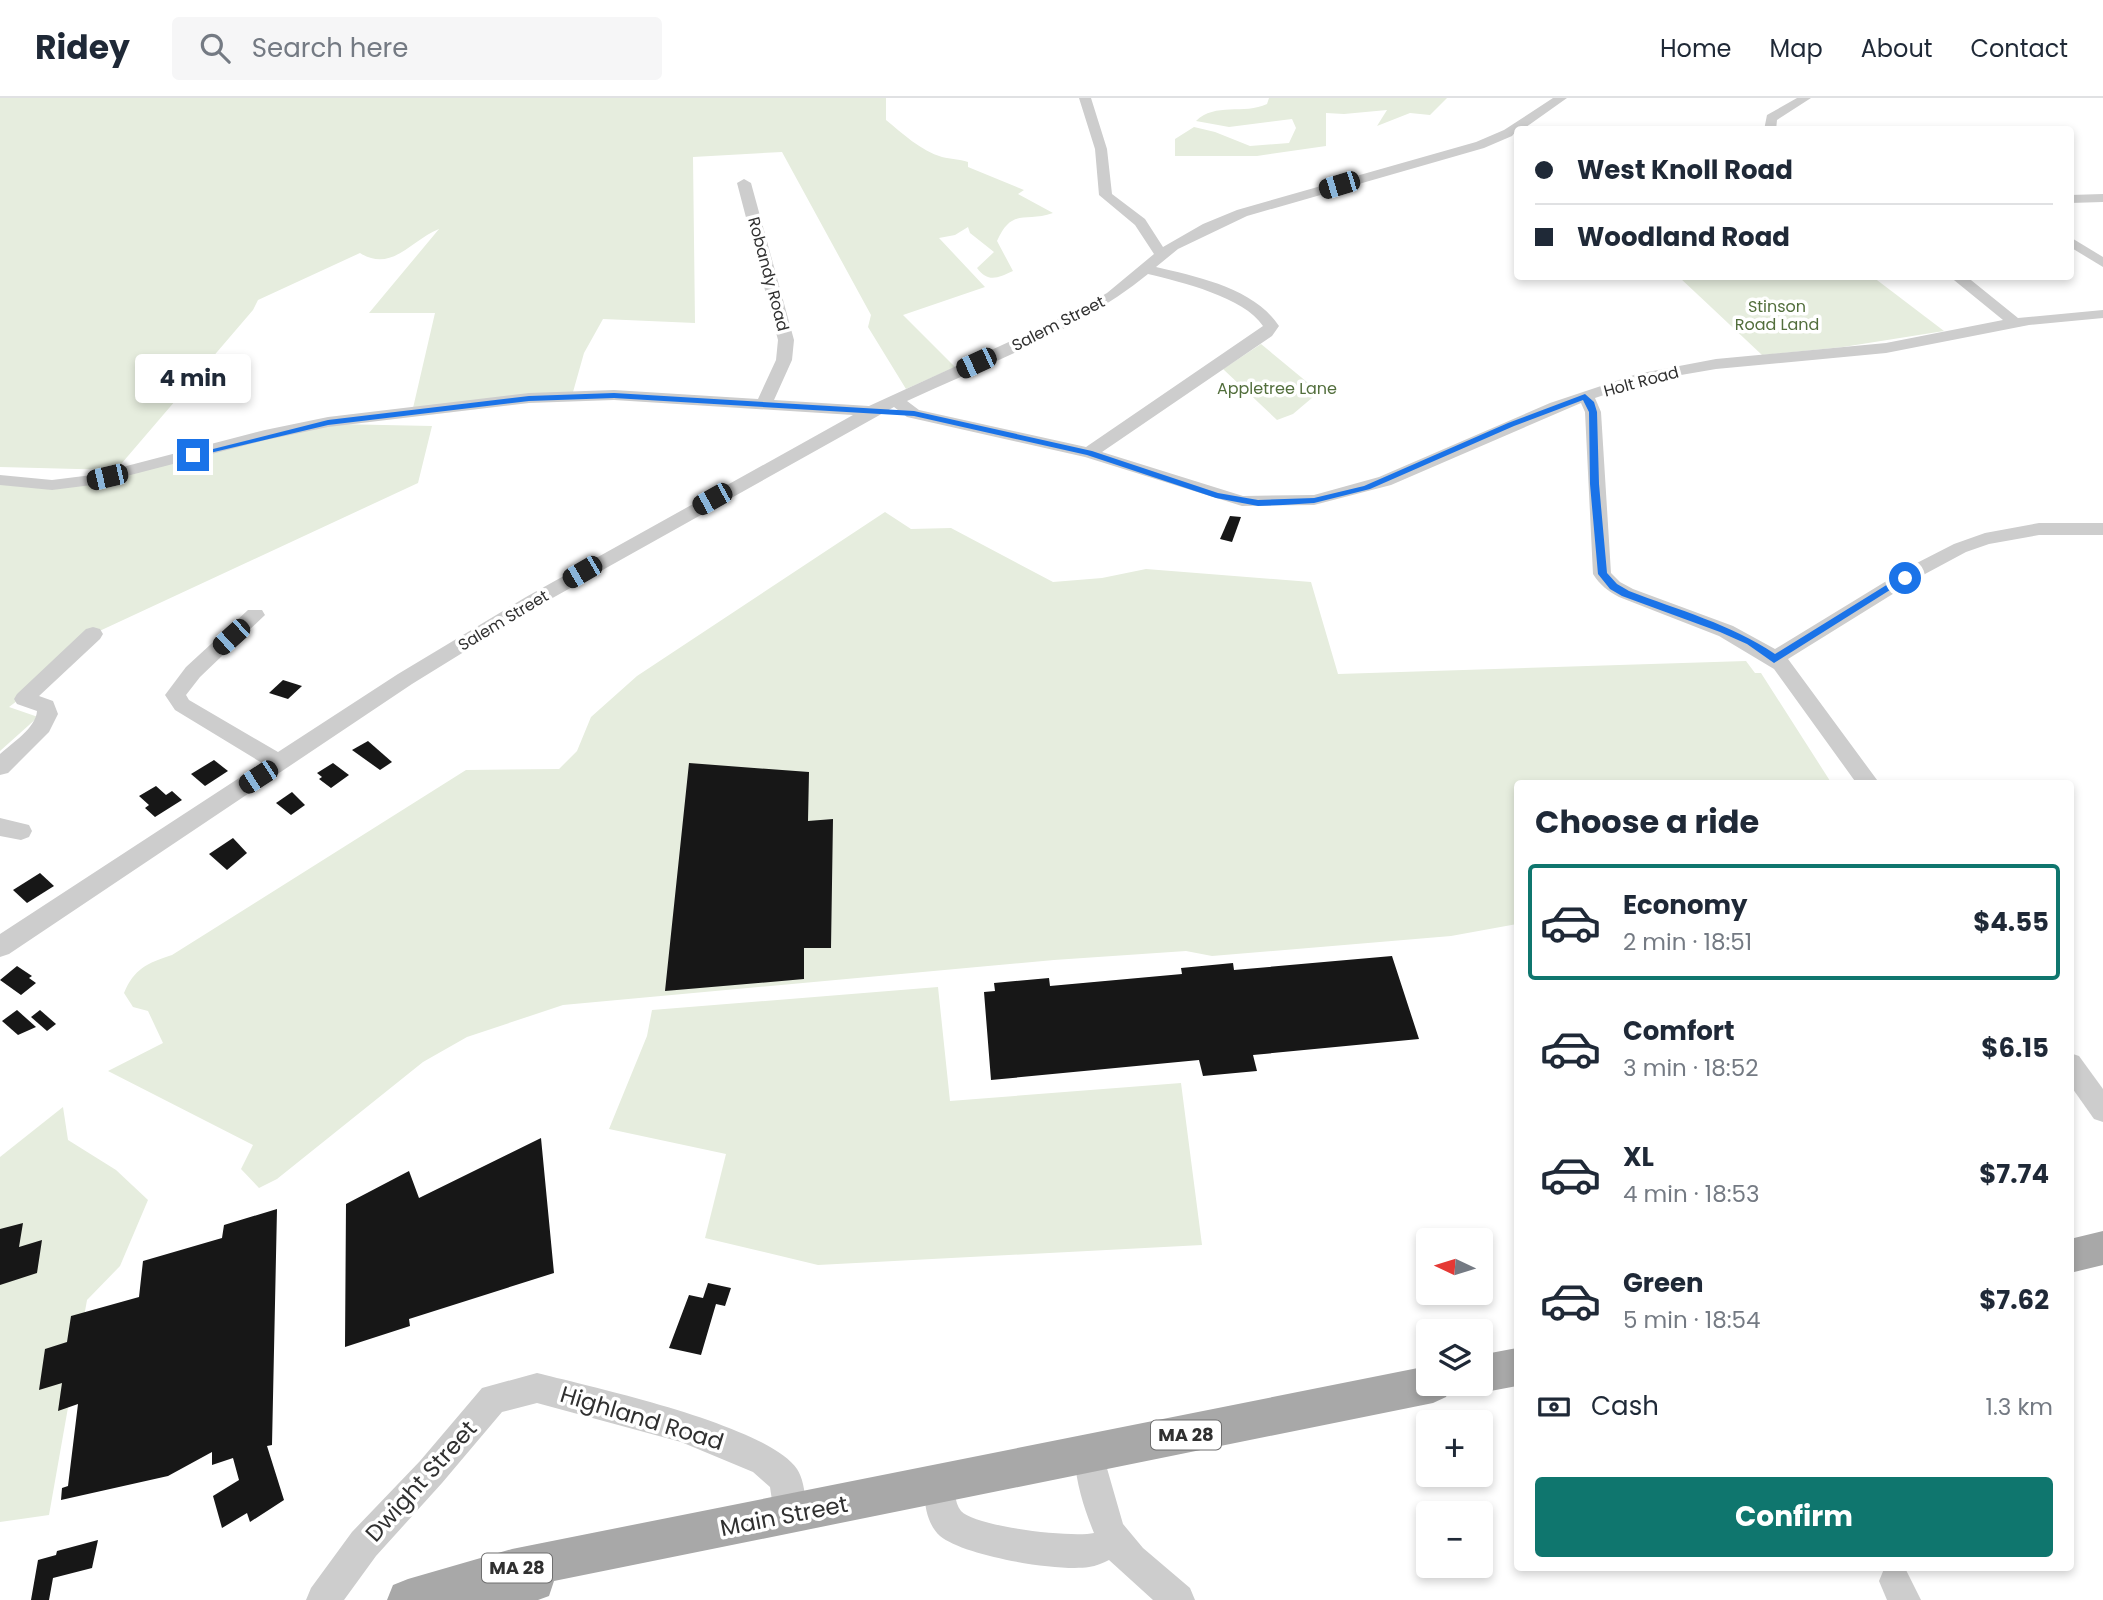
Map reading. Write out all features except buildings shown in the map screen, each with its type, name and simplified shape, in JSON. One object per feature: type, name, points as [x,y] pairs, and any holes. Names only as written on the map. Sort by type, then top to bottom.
[{"type":"main road","points":[[2074,1255],[2103,1248]]},
{"type":"main road","points":[[1493,1372],[1514,1368]]},
{"type":"main road","name":"MA 28","points":[[939,1486],[1416,1388]]},
{"type":"main road","name":"Main Street","points":[[408,1600],[512,1569],[939,1486]]},
{"type":"main road","name":"Main Street","points":[[481,1600],[629,1547]]},
{"type":"street","points":[[1084,98],[1101,149],[1107,195],[1140,222],[1162,256]]},
{"type":"street","name":"Salem Street","points":[[1519,126],[1561,98]]},
{"type":"street","points":[[1770,126],[1771,118],[1805,98]]},
{"type":"street","name":"Salem Street","points":[[0,947],[405,679],[533,601],[891,401],[1077,316],[1112,296],[1162,256],[1193,236],[1233,216],[1439,158],[1514,128]]},
{"type":"street","name":"Robandy Road","points":[[744,183],[786,340],[784,360],[764,404]]},
{"type":"street","points":[[2074,199],[2103,198]]},
{"type":"street","points":[[2074,244],[2103,263]]},
{"type":"street","points":[[1089,453],[1267,333],[1271,326],[1258,310],[1215,290],[1146,269]]},
{"type":"street","points":[[1961,280],[2016,323]]},
{"type":"street","name":"Holt Road","points":[[0,480],[52,485],[92,480],[265,435],[328,422],[529,398],[614,395],[914,414],[1089,453],[1242,501],[1314,500],[1385,481],[1511,425],[1643,377],[1688,369],[1886,348],[2016,323],[2103,314]]},
{"type":"street","points":[[1585,397],[1593,412],[1602,574],[1626,593],[1750,642],[1774,659],[1866,780]]},
{"type":"street","name":"Holt Road","points":[[891,401],[901,404],[914,414]]},
{"type":"street","points":[[1774,659],[1918,570],[1960,548],[1985,539],[2039,529],[2103,529]]},
{"type":"street","points":[[255,615],[193,672],[175,695],[182,705],[279,763]]},
{"type":"street","points":[[0,767],[42,727],[48,714],[46,706],[24,699],[93,634]]},
{"type":"street","points":[[2074,1070],[2103,1110]]},
{"type":"street","name":"Highland Road","points":[[537,1388],[681,1426],[764,1461],[785,1479],[790,1514]]},
{"type":"street","name":"Dwight Street","points":[[323,1600],[364,1544],[431,1472],[493,1399],[537,1388]]},
{"type":"street","points":[[1089,1455],[1099,1499],[1115,1542],[1141,1570],[1178,1600]]},
{"type":"street","points":[[939,1486],[942,1507],[949,1521],[953,1526],[976,1536],[1054,1550],[1086,1552],[1115,1542]]},
{"type":"green space","points":[[0,98],[886,98],[886,120],[919,146],[942,157],[968,162],[968,167],[1024,190],[1018,194],[1053,213],[1020,218],[1008,224],[997,241],[1013,271],[998,277],[985,276],[977,268],[994,252],[970,233],[968,227],[955,235],[939,238],[985,287],[903,315],[955,367],[906,389],[868,327],[871,315],[782,152],[693,157],[695,323],[603,319],[584,353],[573,392],[413,408],[435,313],[369,313],[439,229],[392,257],[371,258],[360,253],[258,300],[253,310],[116,470],[0,467]]},
{"type":"green space","points":[[1269,98],[1447,98],[1430,115],[1410,113],[1377,126],[1387,110],[1326,113],[1326,146],[1257,156],[1175,156],[1175,139],[1194,127],[1250,146],[1289,143],[1296,128],[1292,119],[1229,127],[1196,121],[1212,112],[1258,107],[1267,104]]},
{"type":"green space","name":"Stinson Road Land","points":[[1682,280],[1877,280],[1944,331],[1843,347],[1762,355]]},
{"type":"green space","name":"Appletree Lane","points":[[1261,344],[1319,392],[1293,414],[1277,420],[1223,369]]},
{"type":"green space","points":[[335,424],[432,426],[418,483],[93,634],[42,682],[9,707],[38,717],[0,751],[0,480],[52,485]]},
{"type":"green space","points":[[885,512],[911,529],[951,528],[1053,582],[1102,578],[1146,569],[1311,582],[1338,674],[1746,661],[1755,673],[1761,673],[1829,780],[1514,780],[1514,925],[1451,936],[1212,956],[1186,951],[1054,960],[563,1005],[467,1037],[423,1062],[277,1179],[259,1188],[241,1169],[253,1145],[108,1071],[163,1043],[148,1011],[133,1007],[124,993],[132,978],[142,968],[172,955],[466,770],[559,769],[577,751],[591,717],[637,676]]},
{"type":"green space","points":[[938,987],[950,1101],[1181,1083],[1202,1245],[818,1265],[705,1238],[726,1154],[609,1129],[647,1036],[652,1010]]},
{"type":"green space","points":[[63,1107],[68,1140],[116,1170],[148,1200],[120,1266],[87,1300],[49,1515],[0,1522],[0,1157]]},
{"type":"route","points":[[193,455],[265,435],[328,422],[529,398],[614,395],[914,414],[1089,453],[1216,495],[1258,503],[1283,502],[1314,500],[1367,488],[1556,406],[1585,397],[1593,412],[1602,574],[1626,593],[1681,612],[1750,642],[1774,659],[1905,578]]}]
